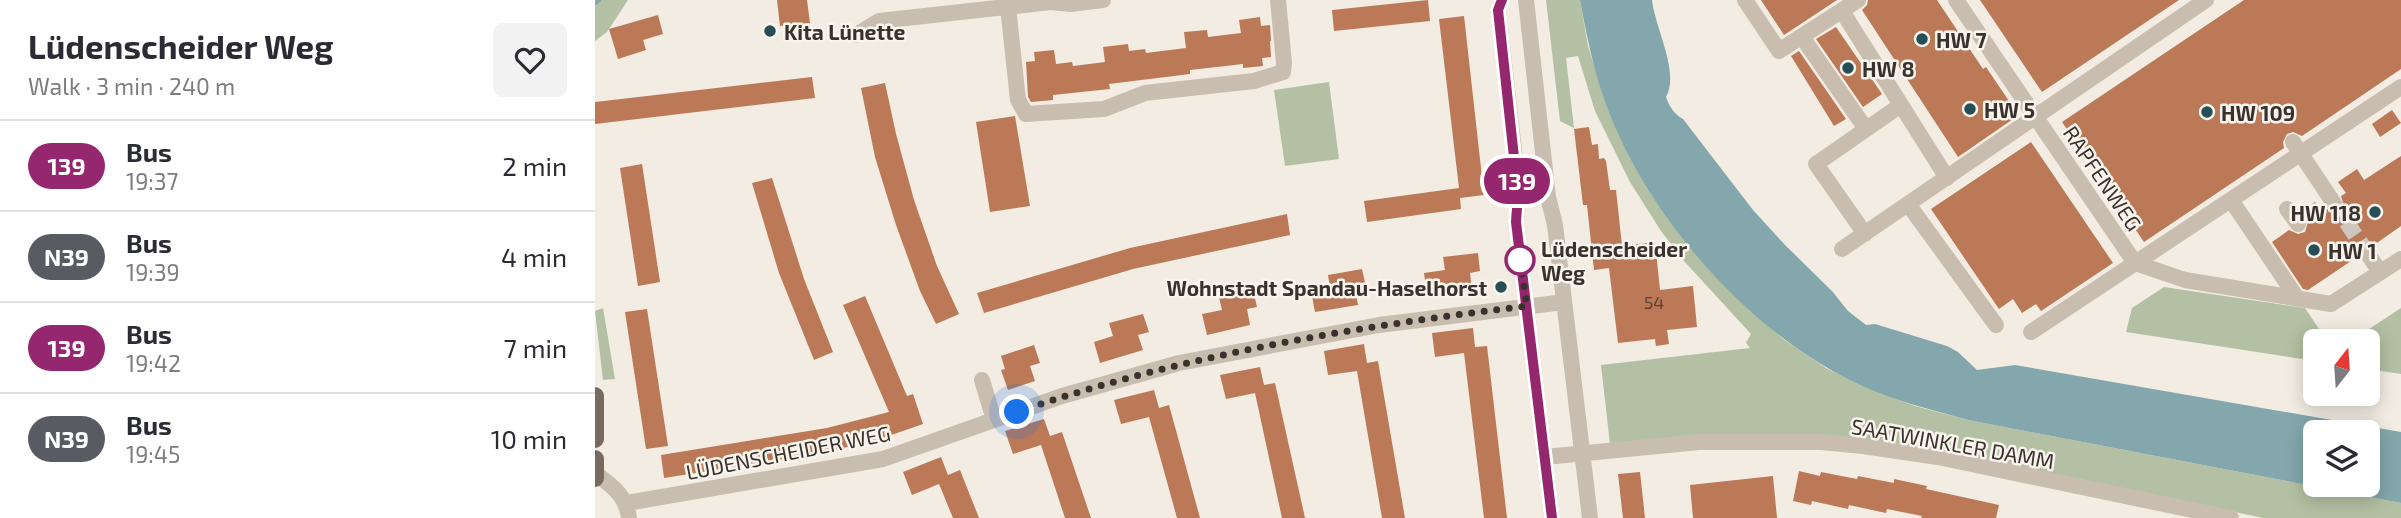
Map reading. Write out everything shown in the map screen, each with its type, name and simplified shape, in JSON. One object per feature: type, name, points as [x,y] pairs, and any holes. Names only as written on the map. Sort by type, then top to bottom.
[{"type":"main road","points":[[595,396],[595,439]]},
{"type":"main road","points":[[595,459],[595,478]]},
{"type":"street","points":[[856,35],[879,21],[1050,1],[1070,4],[1103,0]]},
{"type":"street","points":[[1008,7],[1018,100],[1026,114],[1104,109],[1145,93],[1254,80],[1283,72],[1279,0]]},
{"type":"street","points":[[1502,0],[1498,10],[1518,194],[1516,222],[1552,518]]},
{"type":"street","points":[[1526,0],[1548,197],[1555,225],[1590,518]]},
{"type":"street","points":[[1745,0],[1779,51],[1858,0]]},
{"type":"street","name":"RAPFENWEG","points":[[1956,0],[2135,263],[2185,280],[2332,304],[2401,258]]},
{"type":"street","points":[[1842,249],[2206,0]]},
{"type":"street","points":[[1842,11],[1947,178]]},
{"type":"street","points":[[1801,37],[1866,129]]},
{"type":"street","name":"RAPFENWEG","points":[[2031,332],[2231,200],[2321,131],[2371,98],[2401,87]]},
{"type":"street","points":[[1865,234],[1816,164],[1901,105]]},
{"type":"street","points":[[2297,148],[2333,201]]},
{"type":"street","points":[[2231,200],[2284,270],[2297,298]]},
{"type":"street","points":[[1908,204],[1996,325]]},
{"type":"street","points":[[2287,209],[2298,224]]},
{"type":"street","points":[[2366,251],[2380,272]]},
{"type":"street","name":"LÜDENSCHEIDER WEG","points":[[628,511],[883,459],[1069,394],[1179,363],[1366,328],[1564,302]]},
{"type":"street","points":[[982,380],[994,420]]},
{"type":"street","name":"SAATWINKLER DAMM","points":[[1545,457],[1699,442],[1842,444],[1938,457],[2159,511],[2231,518]]},
{"type":"street","points":[[595,472],[618,491],[628,511]]},
{"type":"green space","points":[[595,0],[628,0],[607,32],[595,41]]},
{"type":"green space","points":[[1546,0],[1580,0],[1588,46],[1603,95],[1627,151],[1655,199],[1683,239],[1783,339],[1826,368],[1862,386],[1915,406],[1968,420],[2303,484],[2303,497],[2370,497],[2401,503],[2401,518],[2263,518],[1940,450],[1861,439],[1798,434],[1717,434],[1610,444],[1601,365],[1750,348],[1746,343],[1751,334],[1684,261],[1630,182],[1595,111],[1578,56],[1566,58],[1574,128],[1560,121]]},
{"type":"green space","points":[[1329,82],[1339,159],[1285,166],[1274,90]]},
{"type":"green space","points":[[2164,287],[2305,308],[2319,329],[2303,329],[2303,359],[2126,332],[2132,308]]},
{"type":"green space","points":[[603,308],[615,379],[603,380],[595,311]]},
{"type":"green space","points":[[2401,308],[2401,374],[2380,371],[2380,329],[2369,329]]},
{"type":"water","points":[[1580,0],[1652,0],[1669,63],[1670,87],[1666,97],[1670,107],[1683,119],[1753,210],[1848,311],[1866,325],[1875,324],[1947,346],[1958,352],[1977,370],[2015,365],[2332,420],[2303,420],[2303,484],[1968,420],[1914,405],[1862,386],[1820,363],[1779,335],[1740,302],[1704,265],[1672,224],[1643,182],[1620,138],[1598,82]]},
{"type":"water","points":[[2380,428],[2401,432],[2401,503],[2370,497],[2380,497]]},
{"type":"building","points":[[777,0],[807,0],[810,23],[780,26]]},
{"type":"building","points":[[1428,0],[1430,21],[1334,31],[1332,10]]},
{"type":"building","points":[[1761,0],[1837,0],[1784,35]]},
{"type":"building","name":"HW 7","points":[[1868,0],[1937,0],[1983,69],[1986,67],[2015,110],[2010,113],[2013,119],[1958,157],[1862,10]]},
{"type":"building","points":[[1980,0],[2179,0],[2042,92]]},
{"type":"building","name":"HW 109","points":[[2244,0],[2401,0],[2401,69],[2302,136],[2293,132],[2287,134],[2283,142],[2284,148],[2144,242],[2062,122]]},
{"type":"building","points":[[658,15],[663,34],[643,40],[646,50],[618,59],[609,29]]},
{"type":"building","points":[[1464,16],[1484,195],[1460,198],[1461,209],[1367,222],[1364,201],[1459,188],[1439,19]]},
{"type":"building","points":[[1260,17],[1261,26],[1270,25],[1271,41],[1271,57],[1262,58],[1263,66],[1243,68],[1243,64],[1190,70],[1190,74],[1109,84],[1110,89],[1053,95],[1053,100],[1031,102],[1028,97],[1026,62],[1035,61],[1034,52],[1054,50],[1056,64],[1072,62],[1073,66],[1105,62],[1103,47],[1128,44],[1129,51],[1145,49],[1146,53],[1186,48],[1184,32],[1207,30],[1208,37],[1241,33],[1239,20]]},
{"type":"building","name":"HW 8","points":[[1836,27],[1882,94],[1863,107],[1816,39]]},
{"type":"building","points":[[1799,51],[1846,119],[1834,126],[1791,56]]},
{"type":"building","points":[[812,77],[815,98],[595,124],[595,102]]},
{"type":"building","points":[[885,83],[914,200],[937,266],[959,314],[936,324],[920,291],[875,157],[861,88]]},
{"type":"building","points":[[2392,110],[2401,123],[2380,137],[2372,124]]},
{"type":"building","points":[[1015,116],[1030,206],[990,212],[976,122]]},
{"type":"building","points":[[1589,127],[1592,145],[1598,144],[1599,159],[1604,158],[1606,161],[1610,190],[1616,190],[1622,246],[1655,242],[1660,290],[1693,286],[1697,327],[1667,330],[1669,344],[1656,346],[1655,339],[1618,343],[1609,268],[1594,270],[1587,205],[1583,205],[1574,129]]},
{"type":"building","points":[[2031,142],[2113,263],[2041,311],[2036,304],[2022,313],[2013,299],[1999,309],[1931,209]]},
{"type":"building","points":[[2401,156],[2401,226],[2374,245],[2370,241],[2361,242],[2356,247],[2357,257],[2308,290],[2303,289],[2272,242],[2289,230],[2298,234],[2305,232],[2308,222],[2302,211],[2315,202],[2320,209],[2324,207],[2333,212],[2339,210],[2343,202],[2341,196],[2346,193],[2338,182],[2357,169],[2364,180]]},
{"type":"building","points":[[642,164],[660,282],[638,286],[620,168]]},
{"type":"building","points":[[772,178],[804,279],[833,352],[814,360],[779,273],[752,183]]},
{"type":"building","points":[[1287,214],[1290,235],[1133,269],[984,313],[977,293],[1130,248]]},
{"type":"building","points":[[1478,253],[1480,271],[1470,273],[1472,290],[1427,295],[1424,273],[1445,270],[1443,257]]},
{"type":"building","points":[[1362,269],[1366,287],[1355,289],[1358,305],[1315,312],[1311,291],[1330,287],[1328,275]]},
{"type":"building","points":[[1253,290],[1257,307],[1247,309],[1250,325],[1207,335],[1202,314],[1222,310],[1219,297]]},
{"type":"building","points":[[865,296],[907,396],[913,394],[923,424],[874,441],[816,454],[664,478],[661,455],[827,428],[889,412],[843,305]]},
{"type":"building","points":[[647,309],[668,446],[646,449],[625,312]]},
{"type":"building","points":[[1143,314],[1149,332],[1138,335],[1143,350],[1100,363],[1094,342],[1113,336],[1109,323]]},
{"type":"building","points":[[1473,328],[1475,347],[1487,346],[1507,518],[1484,518],[1464,353],[1435,357],[1432,333]]},
{"type":"building","points":[[1364,344],[1367,363],[1378,361],[1405,518],[1382,518],[1357,371],[1328,375],[1324,351]]},
{"type":"building","points":[[1034,345],[1040,363],[1030,366],[1035,381],[1008,390],[1001,370],[1005,369],[1001,356]]},
{"type":"building","points":[[1260,367],[1264,385],[1275,383],[1305,518],[1282,518],[1255,393],[1226,399],[1220,375]]},
{"type":"building","points":[[1154,390],[1159,408],[1169,405],[1200,518],[1177,518],[1149,417],[1121,424],[1114,400]]},
{"type":"building","points":[[1044,419],[1050,436],[1062,432],[1091,518],[1065,518],[1041,445],[1013,454],[1005,431]]},
{"type":"building","points":[[941,457],[948,475],[960,470],[979,518],[953,518],[939,484],[912,495],[903,472]]},
{"type":"building","points":[[1799,471],[1820,476],[1821,472],[1857,479],[1858,476],[1894,483],[1894,479],[1999,505],[1996,518],[1921,518],[1922,516],[1887,509],[1886,513],[1849,505],[1848,509],[1812,501],[1811,505],[1793,501]]},
{"type":"building","points":[[1640,472],[1645,518],[1623,518],[1618,474]]},
{"type":"building","points":[[1773,476],[1777,518],[1693,518],[1690,485]]},
{"type":"waterway","points":[[595,3],[599,0]]},
{"type":"tunnel","points":[[2333,202],[2366,251]]},
{"type":"bus line","name":"139","points":[[1502,0],[1498,10],[1518,194],[1516,222],[1552,518]]},
{"type":"place","name":"Kita Lünette","points":[[770,31]]},
{"type":"place","name":"HW 7","points":[[1922,39]]},
{"type":"place","name":"HW 8","points":[[1848,68]]},
{"type":"place","name":"HW 5","points":[[1970,109]]},
{"type":"place","name":"HW 109","points":[[2207,112]]},
{"type":"place","name":"HW 118","points":[[2375,212]]},
{"type":"place","name":"HW 1","points":[[2314,250]]},
{"type":"place","name":"Lüdenscheider Weg","points":[[1520,260]]},
{"type":"place","name":"Wohnstadt Spandau-Haselhorst","points":[[1501,287]]},
{"type":"route","points":[[1017,412],[1179,363],[1387,324],[1527,306],[1520,260]]}]
